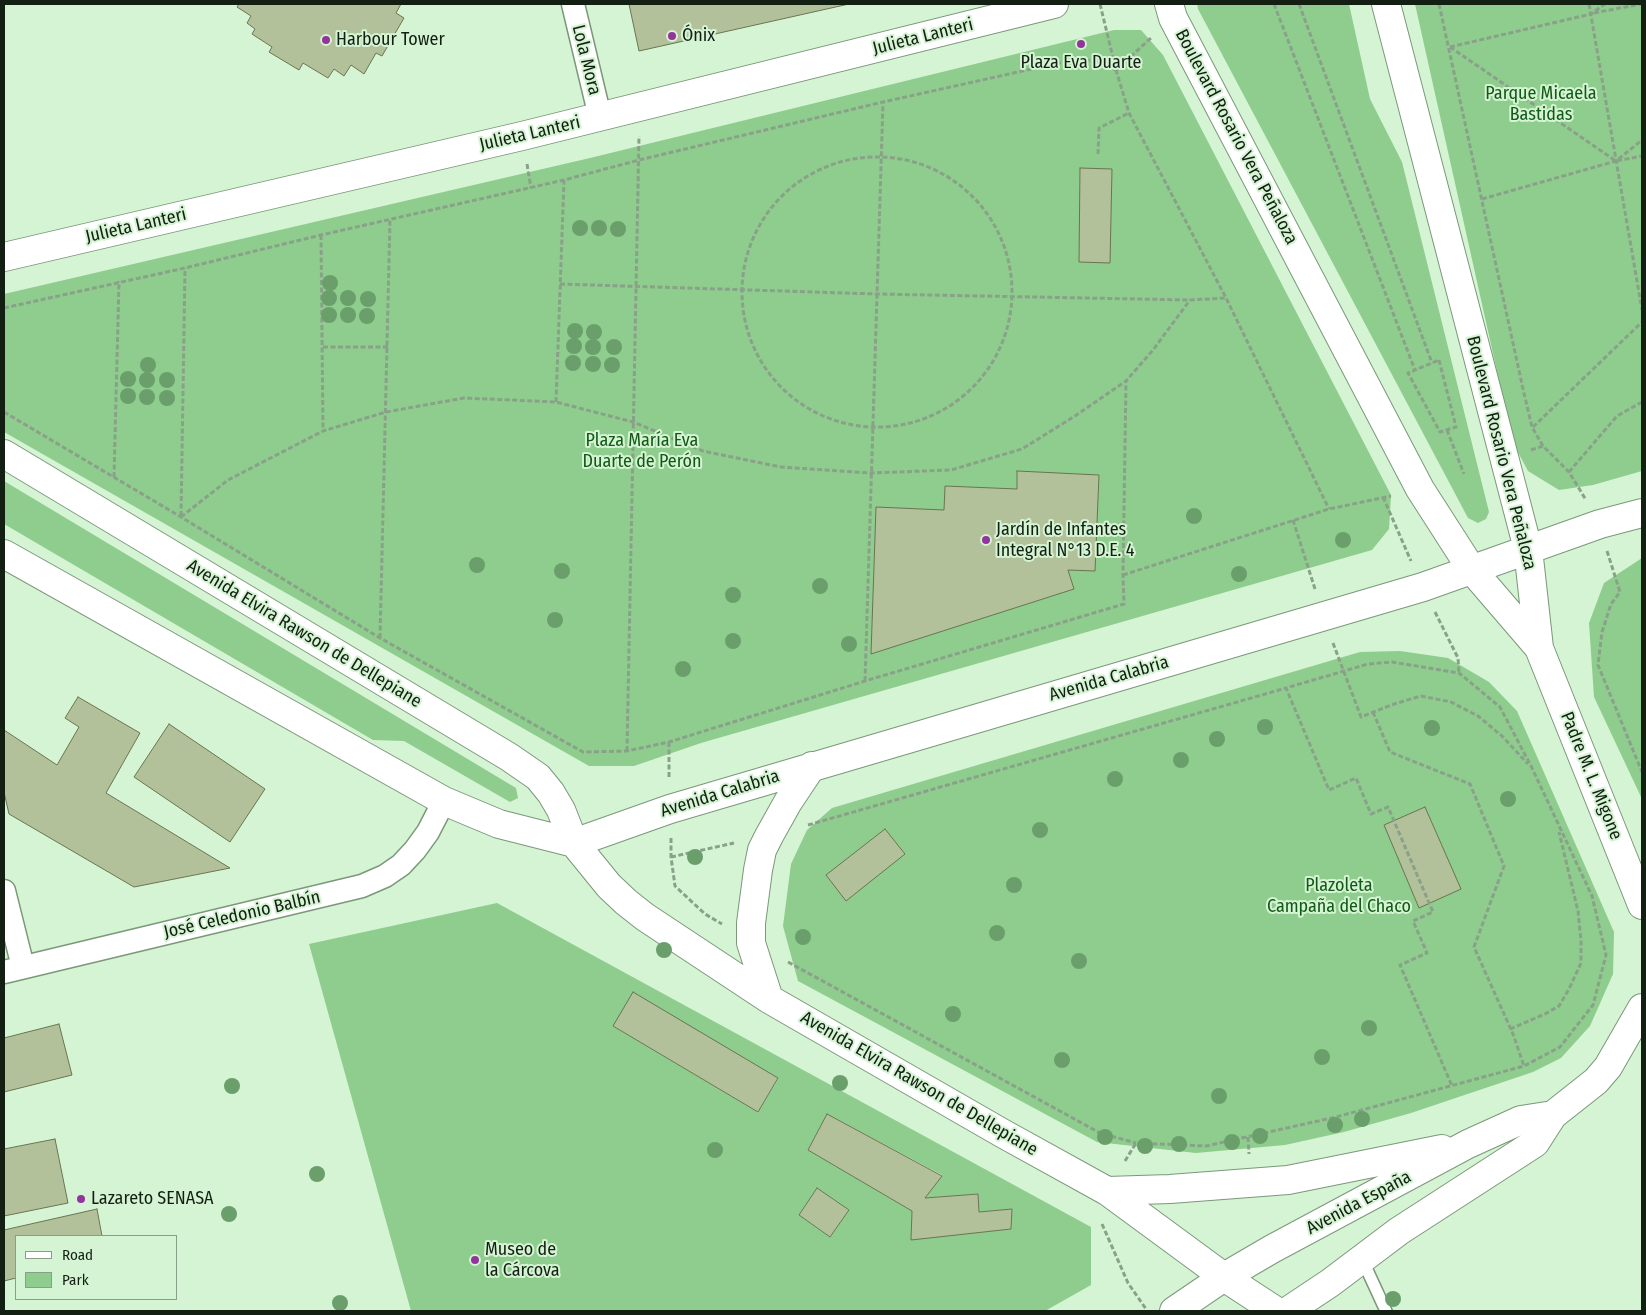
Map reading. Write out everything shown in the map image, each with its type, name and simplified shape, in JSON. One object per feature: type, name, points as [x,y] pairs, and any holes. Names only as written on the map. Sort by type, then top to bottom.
[{"type":"main road","name":"Julieta Lanteri","points":[[4,257],[638,108],[1054,4]]},
{"type":"main road","name":"Boulevard Rosario Vera Peñaloza","points":[[1170,4],[1173,18],[1420,489],[1472,570],[1539,648]]},
{"type":"main road","name":"Boulevard Rosario Vera Peñaloza","points":[[1386,4],[1528,550],[1539,648]]},
{"type":"main road","name":"Avenida Elvira Rawson de Dellepiane","points":[[4,454],[509,757],[538,777],[561,810],[574,843],[609,886],[645,917],[769,999],[1107,1191],[1224,1277],[1276,1311]]},
{"type":"main road","name":"Avenida Calabria","points":[[574,843],[670,809],[812,766],[1423,587],[1600,524],[1642,513]]},
{"type":"main road","points":[[4,554],[444,801],[498,824],[574,843]]},
{"type":"main road","name":"Padre M. L. Migone","points":[[1539,648],[1640,894]]},
{"type":"main road","points":[[769,999],[751,943],[752,914],[758,870],[762,850],[769,836],[788,802],[812,766]]},
{"type":"main road","name":"Avenida España","points":[[1288,1311],[1399,1231],[1535,1143],[1553,1115],[1596,1081],[1608,1067],[1642,1008]]},
{"type":"main road","name":"Avenida España","points":[[1174,1311],[1224,1277],[1272,1249],[1468,1144],[1521,1120],[1553,1115]]},
{"type":"main road","points":[[1107,1191],[1198,1188],[1288,1180],[1468,1144]]},
{"type":"main road","points":[[1202,1311],[1224,1277]]},
{"type":"street","name":"Lola Mora","points":[[573,4],[600,117]]},
{"type":"street","name":"José Celedonio Balbín","points":[[13,969],[362,886],[384,876],[401,865],[415,850],[444,801]]},
{"type":"street","points":[[4,891],[13,969]]},
{"type":"lane","points":[[1362,1259],[1386,1311]]},
{"type":"path","points":[[1100,4],[1116,70],[1129,113],[1226,298],[1329,509]]},
{"type":"path","points":[[1274,4],[1415,370]]},
{"type":"path","points":[[1299,4],[1432,364]]},
{"type":"path","points":[[1440,4],[1532,427],[1543,446],[1569,472],[1600,524],[1620,592],[1611,604],[1602,632],[1598,665],[1642,772]]},
{"type":"path","points":[[1589,4],[1642,310]]},
{"type":"path","points":[[1591,14],[1605,4]]},
{"type":"path","points":[[1450,47],[1641,4]]},
{"type":"path","points":[[1450,47],[1616,161]]},
{"type":"path","points":[[4,308],[119,281],[185,268],[564,180],[639,160],[883,102],[1081,58],[1116,70]]},
{"type":"path","points":[[865,681],[883,102]]},
{"type":"path","points":[[627,751],[639,160],[638,108]]},
{"type":"path","points":[[1098,154],[1099,128],[1129,113]]},
{"type":"path","points":[[1616,161],[1642,140]]},
{"type":"path","points":[[881,156],[915,161],[940,172],[976,198],[997,227],[1010,261],[1014,296],[1006,338],[985,376],[955,405],[916,423],[873,429],[839,423],[807,409],[779,386],[758,357],[745,324],[742,289],[746,258],[756,230],[773,205],[795,184],[821,168],[850,159],[881,156]]},
{"type":"path","points":[[1482,199],[1616,161],[1642,156]]},
{"type":"path","points":[[556,402],[564,180]]},
{"type":"path","points":[[380,638],[390,219]]},
{"type":"path","points":[[321,235],[323,431]]},
{"type":"path","points":[[181,517],[185,268]]},
{"type":"path","points":[[114,477],[119,281]]},
{"type":"path","points":[[560,284],[877,294],[1190,300],[1226,298]]},
{"type":"path","points":[[181,517],[228,480],[323,431],[386,412],[464,398],[556,402],[633,422],[703,451],[781,467],[871,473],[951,470],[1022,448],[1075,416],[1126,380],[1153,350],[1190,300]]},
{"type":"path","points":[[1532,427],[1642,322]]},
{"type":"path","points":[[323,346],[388,347]]},
{"type":"path","points":[[1439,360],[1456,427],[1440,432],[1408,373],[1432,364],[1439,360]]},
{"type":"path","points":[[4,412],[380,638],[583,752],[627,751],[669,742],[1124,604],[1126,380]]},
{"type":"path","points":[[1569,472],[1617,416],[1642,402]]},
{"type":"path","points":[[1448,430],[1464,474]]},
{"type":"path","points":[[1123,575],[1329,509],[1420,489]]},
{"type":"path","points":[[669,742],[671,857],[675,886],[705,914],[751,943],[1100,1133],[1136,1143],[1206,1146],[1336,1117],[1524,1066],[1560,1047],[1593,1005],[1606,955],[1592,896],[1532,768],[1500,707],[1459,673],[1392,662],[1368,664],[769,836],[671,857]]},
{"type":"path","points":[[1347,682],[1361,717],[1421,696],[1451,702],[1478,716],[1502,736],[1532,768]]},
{"type":"path","points":[[1286,688],[1328,790],[1356,778],[1371,814],[1388,807],[1433,912],[1413,921],[1427,953],[1400,965],[1452,1086]]},
{"type":"path","points":[[1372,712],[1390,752],[1470,784],[1504,866],[1474,947],[1524,1066]]},
{"type":"path","points":[[1510,1029],[1559,1006],[1581,962],[1578,911],[1557,824]]},
{"type":"path","points":[[1136,1143],[1107,1191],[1100,1218],[1128,1283],[1148,1311]]},
{"type":"green space","points":[[1197,4],[1349,4],[1370,99],[1402,162],[1489,512],[1486,519],[1478,523],[1468,518]]},
{"type":"green space","name":"Parque Micaela Bastidas","points":[[1415,4],[1642,4],[1642,471],[1593,485],[1559,490],[1528,471],[1513,443]]},
{"type":"green space","name":"Plaza María Eva Duarte de Perón","points":[[1114,30],[1141,30],[1163,55],[1391,495],[1389,529],[1372,550],[701,743],[634,766],[589,766],[4,432],[4,294],[590,158]]},
{"type":"green space","points":[[4,481],[516,788],[518,798],[510,802],[404,741],[373,740],[4,524]]},
{"type":"green space","points":[[1642,558],[1642,799],[1594,697],[1589,623],[1604,583]]},
{"type":"green space","name":"Plazoleta Campaña del Chaco","points":[[1400,651],[1448,658],[1489,682],[1517,711],[1614,932],[1613,974],[1590,1026],[1561,1058],[1533,1072],[1411,1113],[1344,1132],[1285,1145],[1196,1153],[1097,1142],[798,981],[783,926],[791,864],[807,830],[832,808],[1360,652]]},
{"type":"green space","points":[[497,903],[1091,1227],[1091,1285],[1045,1311],[411,1311],[309,944]],"holes":[[[613,1026],[778,1078],[778,1079],[758,1112]],[[827,1114],[942,1175],[925,1198],[978,1194],[979,1212],[1012,1209],[1011,1229],[911,1239],[912,1211],[808,1150]],[[817,1188],[849,1210],[830,1237],[799,1215]]]},
{"type":"building","name":"Harbour Tower","points":[[239,4],[401,4],[396,13],[404,18],[382,56],[376,53],[364,74],[351,65],[344,76],[334,69],[328,78],[303,63],[299,70],[269,52],[272,47],[252,34],[255,29],[247,23],[251,16],[237,7]]},
{"type":"building","name":"Ónix","points":[[629,4],[849,4],[639,51]]},
{"type":"building","points":[[1080,168],[1112,169],[1110,263],[1079,262]]},
{"type":"building","name":"Jardín de Infantes Integral N°13 D.E. 4","points":[[1017,471],[1099,475],[1095,571],[1068,570],[1074,589],[871,654],[876,507],[944,510],[945,486],[1017,489]]},
{"type":"building","points":[[78,697],[140,733],[106,793],[230,868],[134,887],[9,814],[4,792],[4,730],[57,765],[79,727],[65,718]]},
{"type":"building","points":[[169,724],[265,789],[230,842],[134,777]]},
{"type":"building","points":[[1425,807],[1461,889],[1419,908],[1384,825]]},
{"type":"building","points":[[885,829],[905,854],[846,901],[826,875]]},
{"type":"building","points":[[633,992],[778,1078],[758,1112],[613,1026]]},
{"type":"building","points":[[59,1024],[72,1075],[4,1092],[4,1038]]},
{"type":"building","points":[[827,1114],[942,1176],[925,1198],[978,1194],[979,1212],[1012,1209],[1011,1229],[911,1240],[912,1211],[808,1150]]},
{"type":"building","points":[[55,1139],[68,1203],[4,1216],[4,1149]]},
{"type":"building","points":[[817,1188],[849,1210],[830,1237],[799,1215]]},
{"type":"building","points":[[97,1209],[102,1235],[15,1235],[15,1278],[4,1281],[4,1230]]},
{"type":"place","name":"Ónix","points":[[672,36]]},
{"type":"place","name":"Harbour Tower","points":[[326,40]]},
{"type":"place","name":"Plaza Eva Duarte","points":[[1081,44]]},
{"type":"place","name":"Jardín de Infantes Integral N°13 D.E. 4","points":[[986,540]]},
{"type":"place","name":"Lazareto SENASA","points":[[81,1199]]},
{"type":"place","name":"Museo de la Cárcova","points":[[475,1260]]}]
